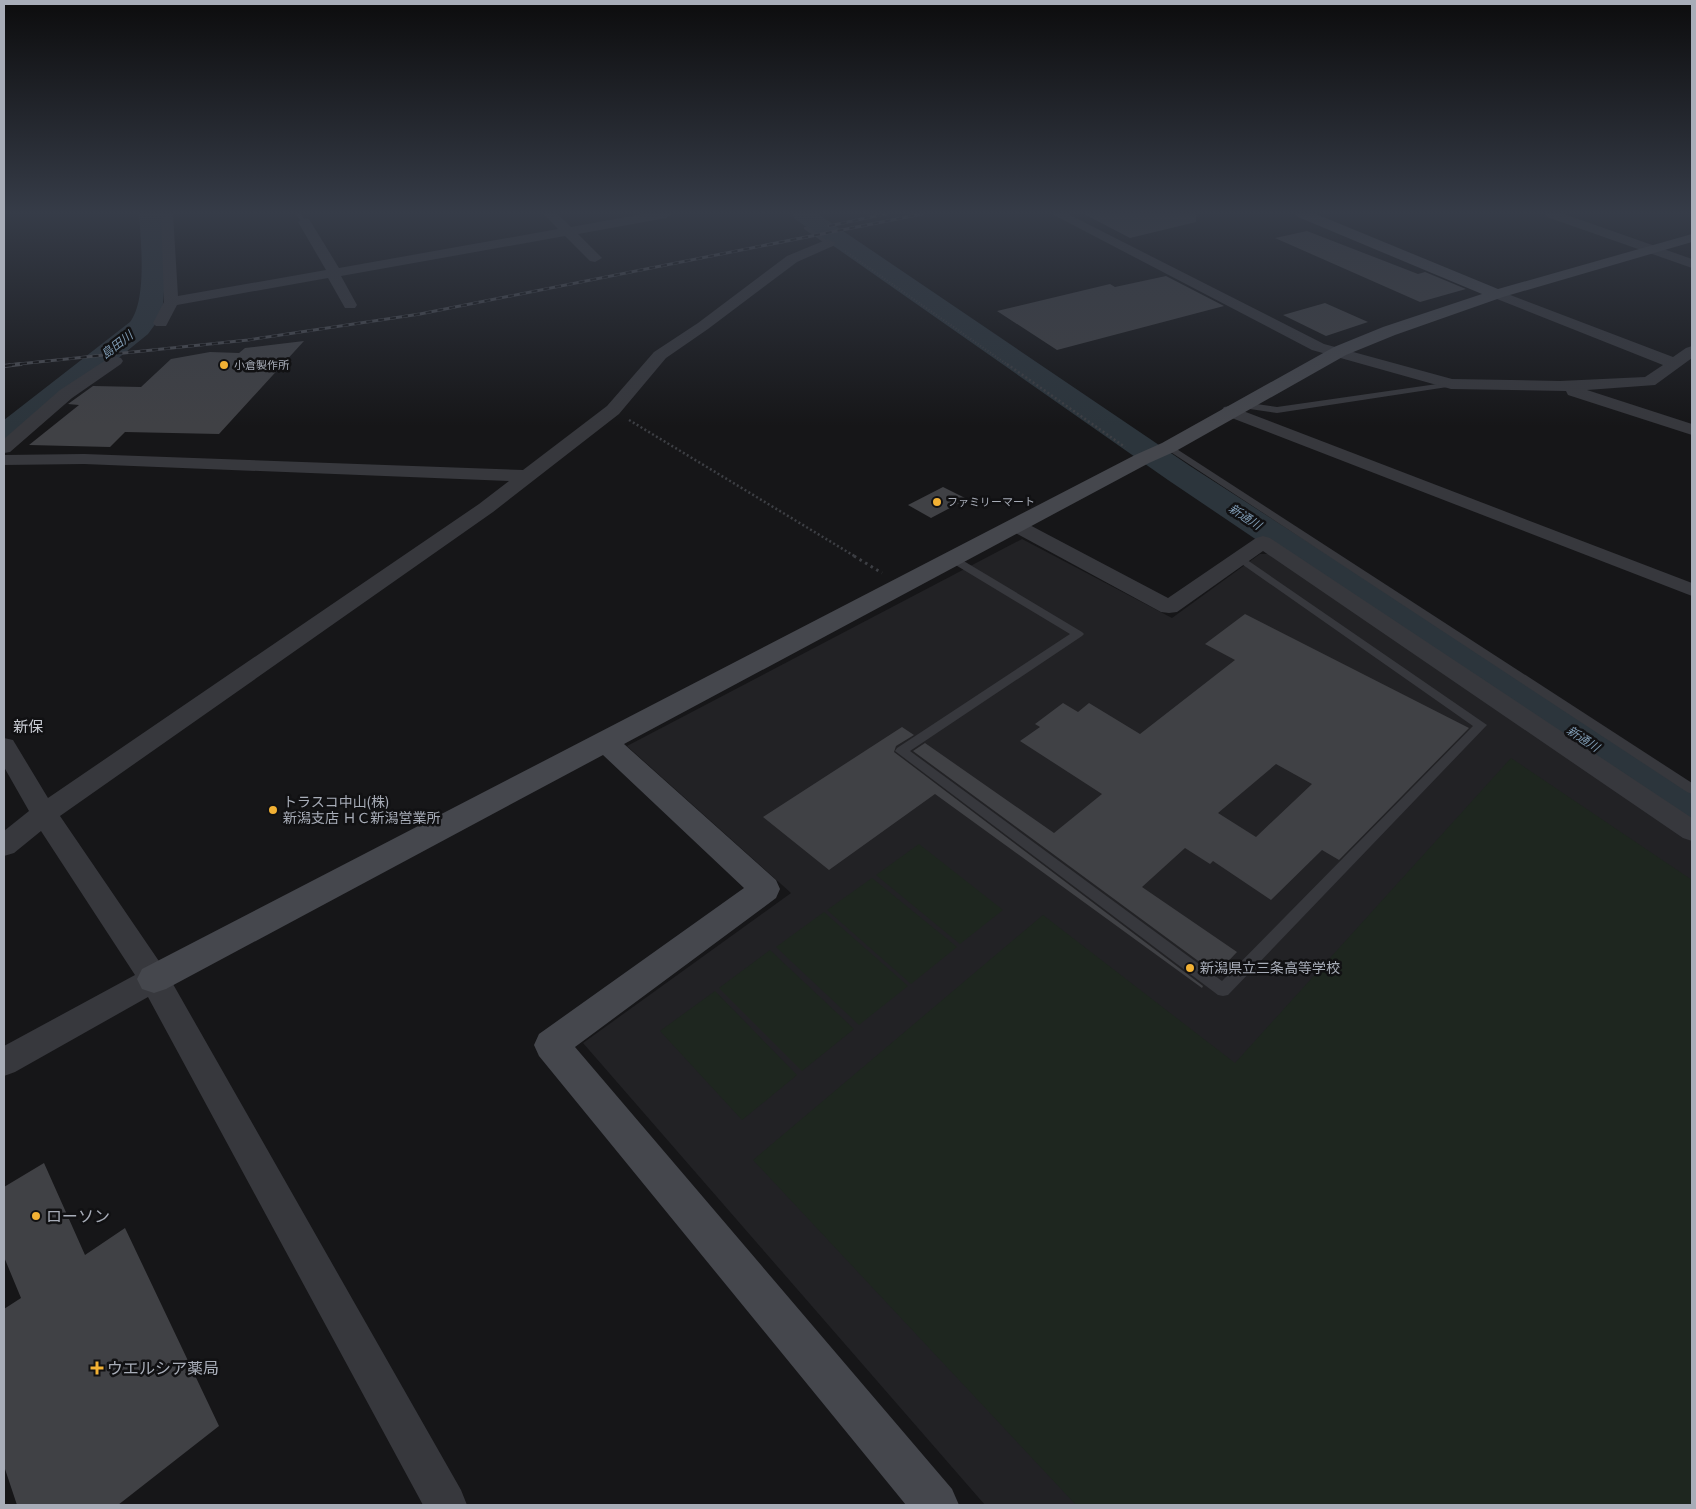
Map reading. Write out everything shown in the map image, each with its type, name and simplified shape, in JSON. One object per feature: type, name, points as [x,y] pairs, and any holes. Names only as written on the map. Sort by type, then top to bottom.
[{"type":"street","points":[[161,322],[171,302],[171,284]]},
{"type":"street","points":[[171,302],[273,284]]},
{"type":"street","points":[[339,284],[350,305]]},
{"type":"street","points":[[4,846],[44,814],[486,508],[613,410],[660,356],[758,284]]},
{"type":"street","points":[[1197,284],[1318,346],[1451,384],[1560,386],[1649,382],[1692,351]]},
{"type":"street","points":[[1474,284],[1675,364]]},
{"type":"street","points":[[4,1062],[154,979],[1017,526],[1340,351],[1389,331],[1531,284]]},
{"type":"street","points":[[4,448],[66,394],[115,361]]},
{"type":"street","points":[[1560,386],[1692,430]]},
{"type":"street","points":[[1236,408],[1692,590]]},
{"type":"street","points":[[4,460],[84,459],[527,476]]},
{"type":"street","points":[[1017,526],[1169,607],[1263,542],[1692,831]]},
{"type":"street","points":[[605,742],[765,889],[551,1045],[936,1505]]},
{"type":"street","points":[[4,746],[44,814],[154,979],[446,1505]]},
{"type":"lane","points":[[1236,408],[1277,410],[1451,384]]},
{"type":"lane","points":[[1154,453],[1692,789]]},
{"type":"lane","points":[[953,559],[1078,634],[901,751],[1223,990],[1481,725],[1240,558]]},
{"type":"path","points":[[896,284],[1154,453]]},
{"type":"path","points":[[613,410],[902,585]]},
{"type":"shaded area","name":"新潟県立三条高等学校","points":[[1022,539],[1172,618],[1260,554],[1271,554],[1692,841],[1692,1505],[985,1505],[583,1043],[791,893],[627,746]]},
{"type":"shaded area","points":[[1511,758],[1692,880],[1692,1505],[1076,1505],[753,1160],[1043,915],[1235,1063]]},
{"type":"shaded area","points":[[919,844],[1003,910],[960,944],[876,875]]},
{"type":"shaded area","points":[[872,878],[957,947],[911,984],[827,910]]},
{"type":"shaded area","points":[[824,912],[908,986],[859,1025],[776,947]]},
{"type":"shaded area","points":[[770,950],[854,1029],[802,1071],[719,988]]},
{"type":"shaded area","points":[[715,991],[797,1075],[742,1120],[660,1031]]},
{"type":"building","points":[[1108,284],[1115,287],[1127,284],[1182,284],[1224,306],[1057,350],[997,311]]},
{"type":"building","points":[[1380,284],[1455,284],[1466,289],[1420,302]]},
{"type":"building","points":[[1325,303],[1368,322],[1326,336],[1283,315]]},
{"type":"building","points":[[304,341],[219,434],[125,432],[110,447],[29,445],[79,405],[68,404],[93,386],[141,387],[171,359],[210,352],[239,353],[245,348]]},
{"type":"building","name":"ファミリーマート","points":[[943,487],[967,499],[931,518],[908,505]]},
{"type":"building","points":[[1245,614],[1469,728],[1339,860],[1322,850],[1271,900],[1213,861],[1210,864],[1185,848],[1142,887],[1237,952],[1216,974],[913,751],[925,743],[1054,833],[1102,794],[1020,741],[1040,727],[1035,724],[1063,703],[1078,712],[1089,703],[1140,734],[1235,660],[1205,644]],"holes":[[[1276,764],[1312,784],[1256,837],[1218,813]]]},
{"type":"building","points":[[902,727],[914,735],[896,746],[894,752],[1203,986],[1202,988],[935,794],[829,870],[763,817]]},
{"type":"building","name":"ウエルシア薬局","points":[[44,1163],[85,1255],[125,1228],[219,1426],[118,1505],[17,1505],[4,1466],[4,1309],[21,1298],[4,1257],[4,1187]]},
{"type":"waterway","name":"島田川","points":[[4,435],[139,328],[149,315],[152,284]]},
{"type":"waterway","name":"新通川","points":[[905,284],[1179,473],[1692,811]]},
{"type":"railway","points":[[9,365],[248,340],[420,314],[568,284]]},
{"type":"railway","points":[[4,366],[21,364]]},
{"type":"place","name":"小倉製作所","points":[[224,365]]},
{"type":"place","name":"ファミリーマート","points":[[937,502]]},
{"type":"place","name":"トラスコ中山(株) 新潟支店 ＨＣ新潟営業所","points":[[273,810]]},
{"type":"place","name":"新潟県立三条高等学校","points":[[1190,968]]},
{"type":"place","name":"ローソン","points":[[36,1216]]},
{"type":"place","name":"ウエルシア薬局","points":[[97,1368]]},
{"type":"district","name":"新保","points":[[28,727]]}]
